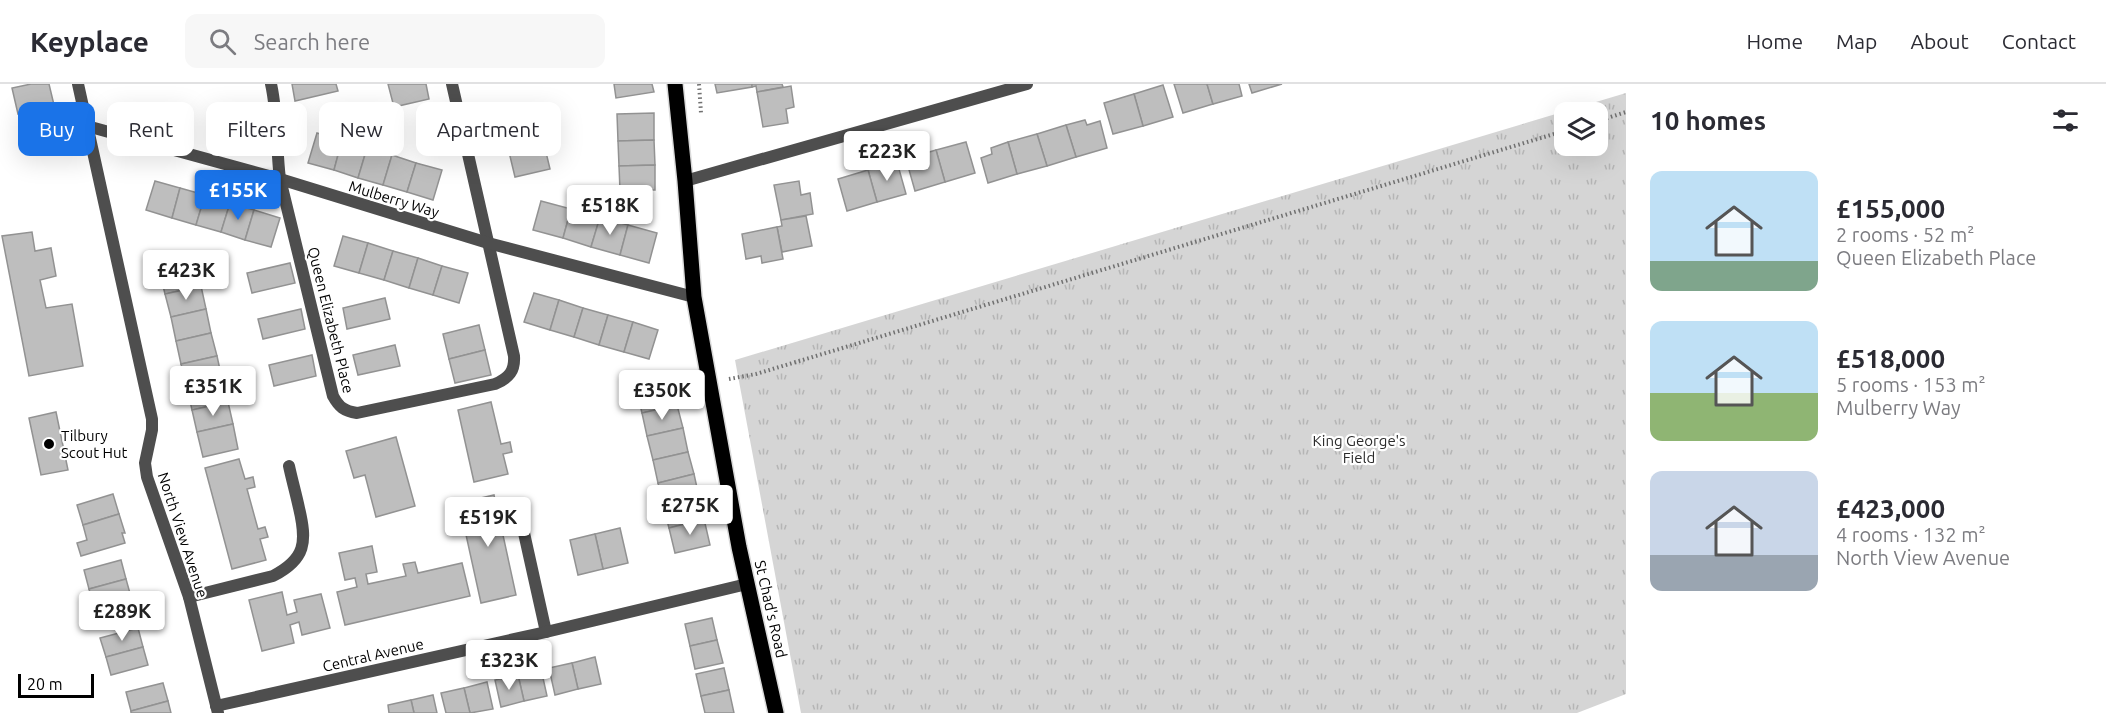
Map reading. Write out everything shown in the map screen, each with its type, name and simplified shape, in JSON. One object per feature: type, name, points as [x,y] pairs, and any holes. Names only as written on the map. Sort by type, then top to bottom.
[{"type":"main road","name":"St Chad's Road","points":[[675,84],[694,297],[708,383],[747,584],[776,713]]},
{"type":"street","name":"North View Avenue","points":[[78,84],[82,102]]},
{"type":"street","points":[[271,84],[275,102],[276,153],[280,179]]},
{"type":"street","points":[[452,84],[488,243]]},
{"type":"street","points":[[685,181],[1020,85]]},
{"type":"street","name":"Mulberry Way","points":[[95,128],[280,179],[488,243],[694,297]]},
{"type":"street","name":"North View Avenue","points":[[94,156],[152,419],[145,463],[147,477],[189,597],[217,709]]},
{"type":"street","name":"Queen Elizabeth Place","points":[[280,179],[333,396],[344,411],[357,413],[506,380],[515,365],[514,356],[488,243]]},
{"type":"street","points":[[189,597],[273,576],[299,555],[303,545],[304,529],[289,466]]},
{"type":"street","points":[[522,524],[546,632]]},
{"type":"street","name":"Central Avenue","points":[[217,709],[747,584]]},
{"type":"path","points":[[1608,118],[1626,112]]},
{"type":"path","points":[[708,383],[767,370],[1554,134]]},
{"type":"green space","name":"King George's Field","points":[[1626,93],[1626,694],[1577,713],[801,713],[735,360],[1554,115],[1554,156],[1608,156],[1608,102],[1596,102]]},
{"type":"building","points":[[31,84],[49,84],[53,102],[18,102],[18,114],[12,88]]},
{"type":"building","points":[[292,84],[336,84],[338,91],[295,101]]},
{"type":"building","points":[[388,84],[426,84],[429,99],[404,105],[404,102],[393,102]]},
{"type":"building","points":[[614,84],[652,84],[654,92],[616,98]]},
{"type":"building","points":[[715,84],[752,84],[752,87],[717,93]]},
{"type":"building","points":[[752,84],[782,84],[783,87],[757,92],[756,86],[752,87]]},
{"type":"building","points":[[1174,84],[1207,84],[1213,104],[1183,113]]},
{"type":"building","points":[[1207,84],[1239,84],[1242,96],[1213,104]]},
{"type":"building","points":[[1249,84],[1282,84],[1252,93]]},
{"type":"building","points":[[1163,85],[1173,117],[1143,126],[1134,94]]},
{"type":"building","points":[[791,86],[794,107],[786,109],[788,123],[763,127],[757,92]]},
{"type":"building","points":[[1134,94],[1143,126],[1113,134],[1104,103]]},
{"type":"building","points":[[654,113],[654,140],[618,141],[617,114]]},
{"type":"building","points":[[1085,120],[1087,125],[1100,121],[1107,148],[1076,157],[1066,125]]},
{"type":"building","points":[[1066,125],[1076,157],[1047,166],[1037,134]]},
{"type":"building","points":[[317,133],[319,134],[319,156],[338,156],[334,170],[308,163]]},
{"type":"building","points":[[1037,134],[1047,166],[1017,174],[1008,142]]},
{"type":"building","points":[[654,140],[655,165],[619,166],[618,141]]},
{"type":"building","points":[[966,142],[975,173],[945,182],[936,150]]},
{"type":"building","points":[[1008,142],[1017,174],[988,183],[981,158],[992,154],[991,148]]},
{"type":"building","points":[[936,150],[945,182],[915,191],[906,159]]},
{"type":"building","points":[[338,156],[365,156],[358,178],[334,170]]},
{"type":"building","points":[[365,156],[392,156],[383,185],[358,178]]},
{"type":"building","points":[[392,156],[416,163],[407,192],[383,185]]},
{"type":"building","points":[[510,156],[547,156],[550,169],[515,177]]},
{"type":"building","points":[[897,162],[906,194],[877,202],[868,170]]},
{"type":"building","points":[[416,163],[442,170],[433,200],[407,192]]},
{"type":"building","points":[[655,165],[655,190],[620,190],[619,166]]},
{"type":"building","points":[[868,170],[877,202],[847,211],[838,179]]},
{"type":"building","points":[[155,181],[180,188],[172,218],[146,210]]},
{"type":"building","points":[[799,181],[801,195],[810,193],[813,214],[781,220],[774,185]]},
{"type":"building","points":[[180,188],[205,195],[196,225],[172,218]]},
{"type":"building","points":[[205,195],[230,203],[221,232],[196,225]]},
{"type":"building","points":[[541,201],[571,209],[563,238],[533,230]]},
{"type":"building","points":[[230,203],[254,210],[245,240],[221,232]]},
{"type":"building","points":[[571,209],[600,217],[591,247],[563,238]]},
{"type":"building","points":[[254,210],[280,218],[271,247],[245,240]]},
{"type":"building","points":[[806,216],[812,246],[782,252],[777,227],[782,226],[781,220]]},
{"type":"building","points":[[600,217],[628,225],[620,255],[591,247]]},
{"type":"building","points":[[628,225],[657,233],[649,263],[620,255]]},
{"type":"building","points":[[777,227],[783,259],[762,263],[761,256],[746,259],[742,234]]},
{"type":"building","points":[[32,232],[35,251],[51,248],[56,276],[40,280],[46,308],[72,304],[83,366],[29,376],[2,236]]},
{"type":"building","points":[[343,236],[368,243],[359,273],[334,266]]},
{"type":"building","points":[[368,243],[393,251],[384,280],[359,273]]},
{"type":"building","points":[[393,251],[418,258],[409,288],[384,280]]},
{"type":"building","points":[[418,258],[442,266],[433,295],[409,288]]},
{"type":"building","points":[[195,261],[201,286],[165,294],[159,269]]},
{"type":"building","points":[[290,263],[295,283],[252,293],[247,273]]},
{"type":"building","points":[[442,266],[468,273],[459,303],[433,295]]},
{"type":"building","points":[[201,286],[206,309],[171,317],[165,294]]},
{"type":"building","points":[[534,293],[559,300],[550,330],[524,322]]},
{"type":"building","points":[[385,298],[390,319],[347,329],[343,308]]},
{"type":"building","points":[[559,300],[583,308],[574,337],[550,330]]},
{"type":"building","points":[[583,308],[608,315],[599,345],[574,337]]},
{"type":"building","points":[[206,309],[211,333],[176,341],[171,317]]},
{"type":"building","points":[[301,309],[305,329],[263,339],[258,319]]},
{"type":"building","points":[[608,315],[633,322],[624,352],[599,345]]},
{"type":"building","points":[[633,322],[658,330],[649,359],[624,352]]},
{"type":"building","points":[[479,325],[485,350],[449,359],[443,334]]},
{"type":"building","points":[[211,333],[217,356],[181,364],[176,341]]},
{"type":"building","points":[[395,345],[400,366],[358,375],[353,355]]},
{"type":"building","points":[[485,350],[491,375],[455,383],[449,359]]},
{"type":"building","points":[[312,355],[316,376],[274,386],[269,365]]},
{"type":"building","points":[[217,356],[222,379],[187,387],[181,364]]},
{"type":"building","points":[[222,379],[228,402],[192,410],[187,387]]},
{"type":"building","points":[[672,380],[677,405],[642,413],[636,388]]},
{"type":"building","points":[[228,402],[233,424],[197,432],[192,410]]},
{"type":"building","points":[[491,402],[501,444],[510,442],[512,452],[503,454],[508,474],[474,482],[458,410]]},
{"type":"building","points":[[677,405],[683,428],[647,436],[642,413]]},
{"type":"building","name":"Tilbury Scout Hut","points":[[56,412],[68,470],[41,475],[29,418]]},
{"type":"building","points":[[233,424],[238,449],[203,457],[197,432]]},
{"type":"building","points":[[683,428],[688,452],[653,460],[647,436]]},
{"type":"building","points":[[396,437],[415,506],[376,517],[365,475],[354,478],[346,451]]},
{"type":"building","points":[[688,452],[694,474],[658,483],[653,460]]},
{"type":"building","points":[[239,459],[245,479],[253,477],[255,487],[247,489],[258,529],[265,527],[268,537],[260,539],[266,560],[232,569],[205,468]]},
{"type":"building","points":[[694,474],[699,497],[663,505],[658,483]]},
{"type":"building","points":[[113,494],[119,514],[83,525],[77,505]]},
{"type":"building","points":[[494,495],[498,516],[508,514],[510,523],[501,526],[516,595],[481,603],[459,503]]},
{"type":"building","points":[[699,497],[704,519],[669,528],[663,505]]},
{"type":"building","points":[[119,514],[125,533],[122,533],[125,543],[81,556],[77,543],[87,540],[83,525]]},
{"type":"building","points":[[704,519],[710,545],[675,553],[669,528]]},
{"type":"building","points":[[620,528],[628,563],[603,569],[595,534]]},
{"type":"building","points":[[595,534],[603,569],[578,575],[570,540]]},
{"type":"building","points":[[372,546],[377,572],[366,574],[368,584],[406,576],[403,564],[415,562],[418,573],[462,563],[470,596],[345,625],[337,592],[357,587],[355,578],[345,580],[339,553]]},
{"type":"building","points":[[121,560],[126,579],[89,589],[84,570]]},
{"type":"building","points":[[126,579],[131,597],[94,607],[89,589]]},
{"type":"building","points":[[282,592],[287,615],[297,612],[294,600],[321,594],[330,628],[302,635],[299,622],[290,625],[294,643],[262,651],[249,600]]},
{"type":"building","points":[[712,618],[717,640],[690,646],[685,624]]},
{"type":"building","points":[[138,628],[143,647],[106,657],[100,638]]},
{"type":"building","points":[[717,640],[723,663],[695,669],[690,646]]},
{"type":"building","points":[[143,647],[148,665],[111,675],[106,657]]},
{"type":"building","points":[[595,657],[601,684],[578,689],[572,663]]},
{"type":"building","points":[[572,663],[578,689],[555,695],[549,668]]},
{"type":"building","points":[[724,668],[729,690],[701,696],[696,674]]},
{"type":"building","points":[[541,669],[547,696],[524,701],[518,675]]},
{"type":"building","points":[[518,675],[524,701],[501,707],[495,680]]},
{"type":"building","points":[[487,682],[493,709],[470,713],[464,688]]},
{"type":"building","points":[[163,683],[168,701],[131,711],[126,692]]},
{"type":"building","points":[[464,688],[470,713],[446,713],[441,693]]},
{"type":"building","points":[[729,690],[734,713],[705,713],[701,696]]},
{"type":"building","points":[[433,695],[437,713],[414,713],[411,700]]},
{"type":"building","points":[[411,700],[414,713],[389,713],[388,705]]},
{"type":"building","points":[[168,701],[171,713],[131,713],[131,711]]},
{"type":"place","name":"Tilbury Scout Hut","points":[[49,444]]}]
